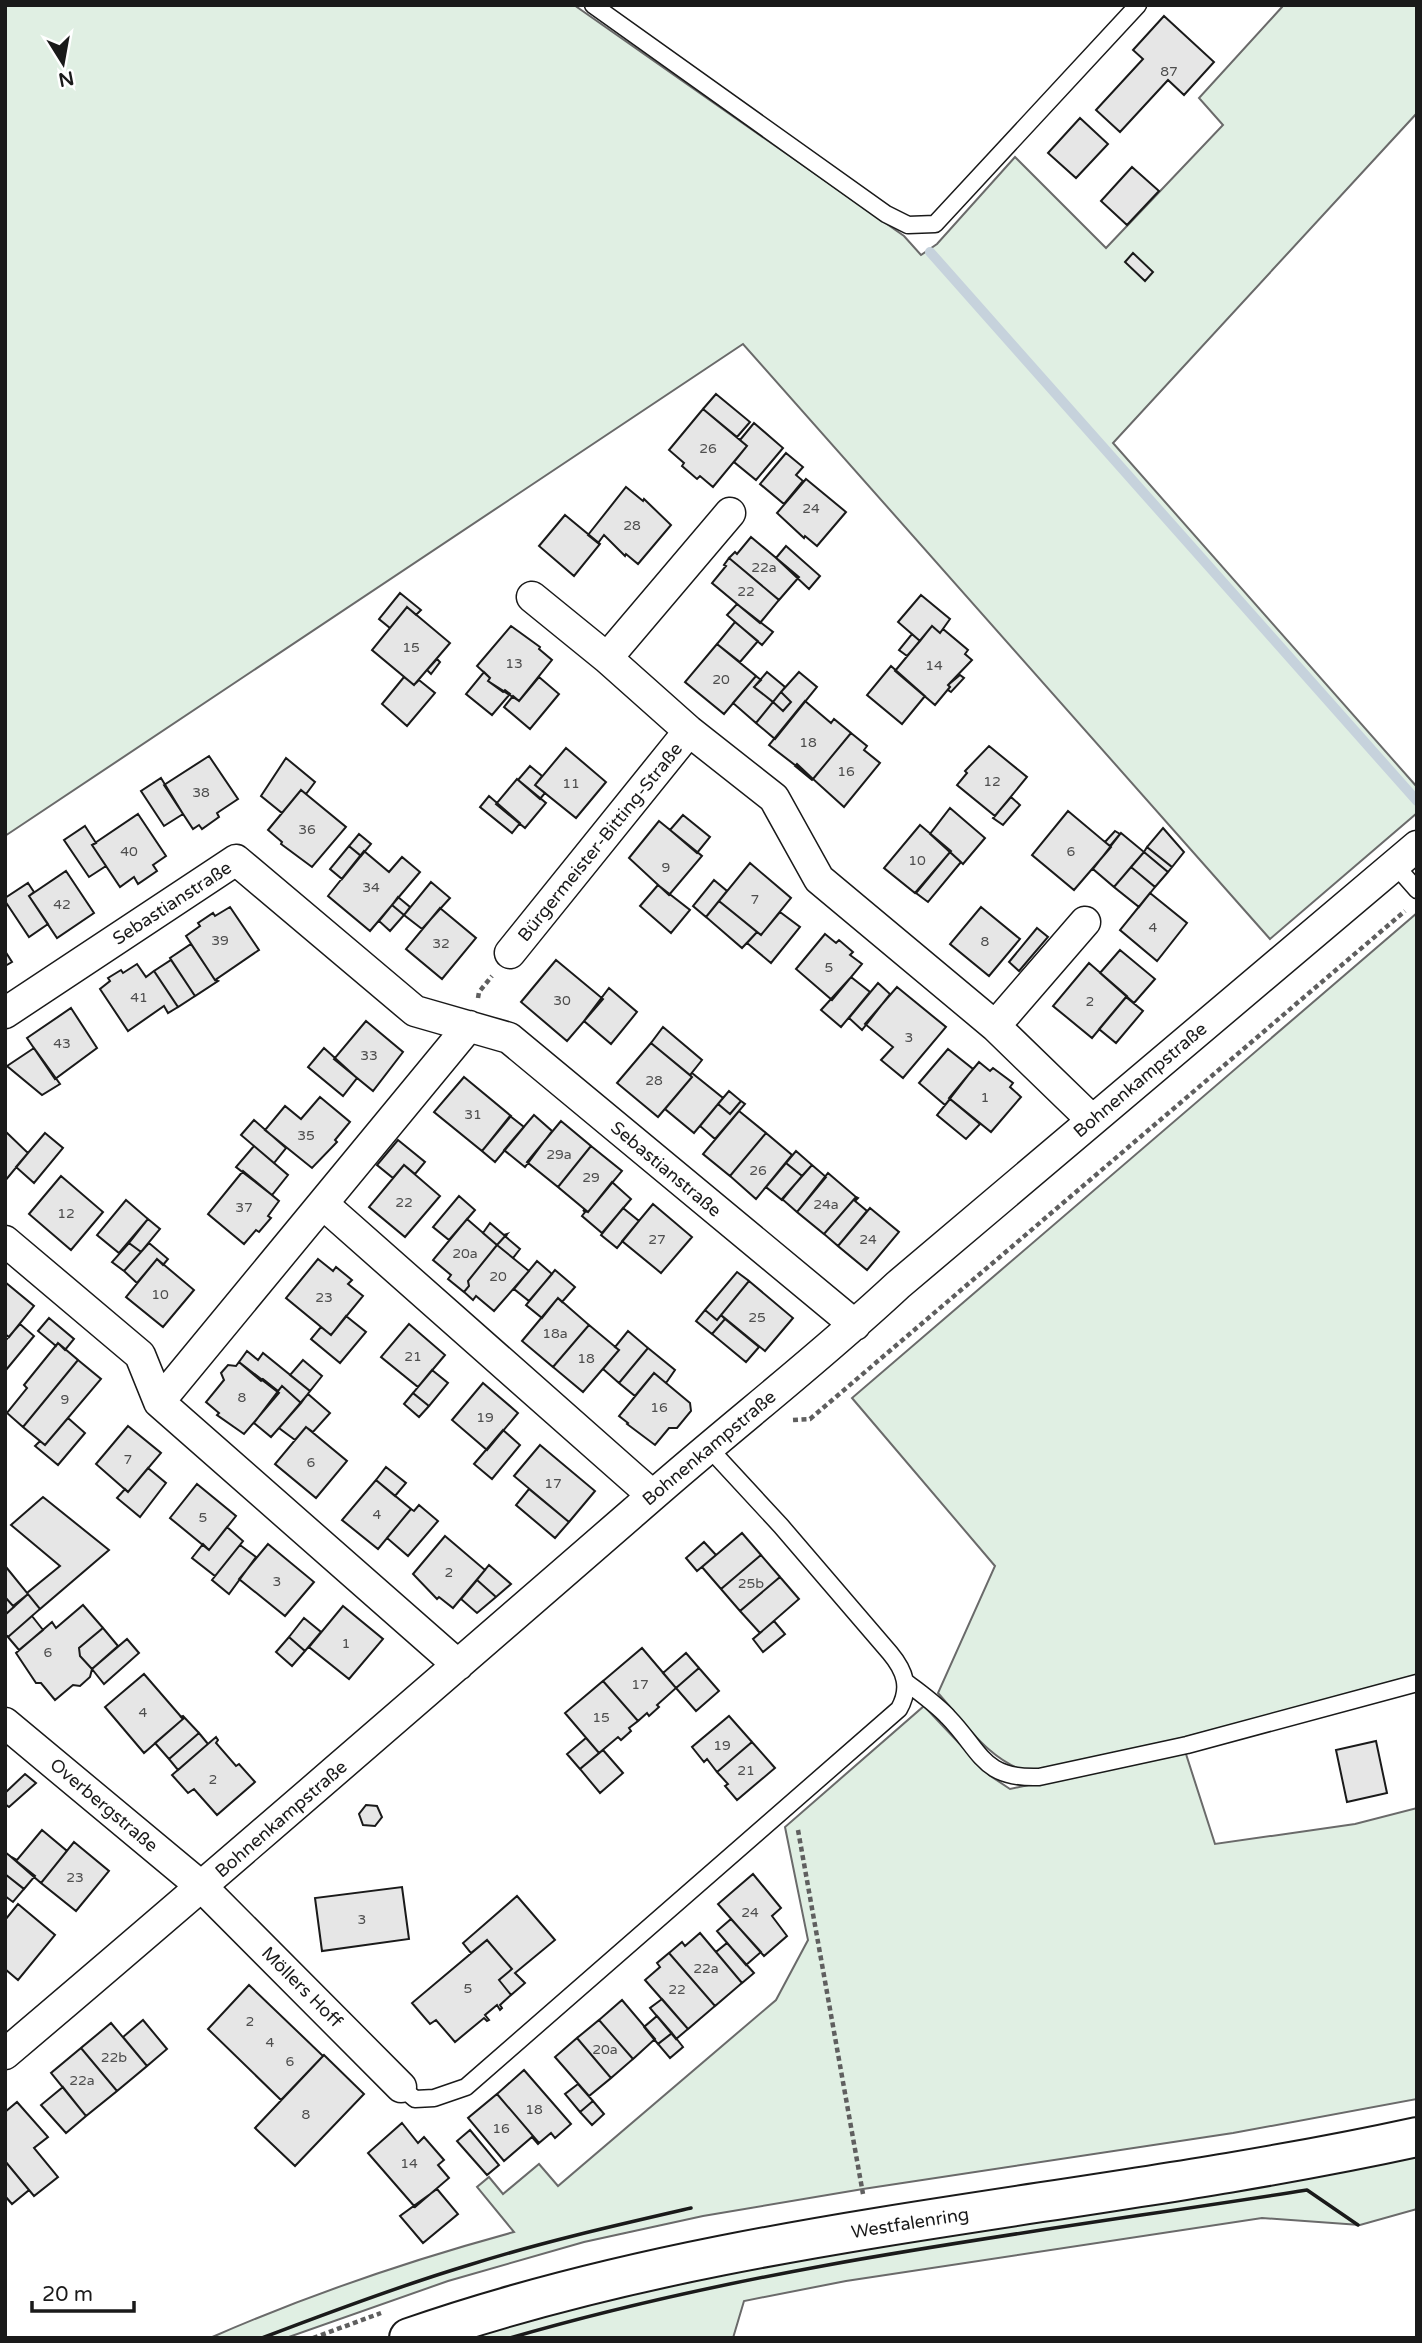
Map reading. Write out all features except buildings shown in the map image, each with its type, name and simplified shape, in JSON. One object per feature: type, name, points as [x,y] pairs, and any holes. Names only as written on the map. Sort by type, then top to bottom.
[{"type":"street","points":[[607,658],[730,513]]},
{"type":"street","name":"Bürgermeister-Bitting-Straße","points":[[533,597],[689,731],[774,798],[819,880],[995,1026],[1092,1121]]},
{"type":"street","name":"Bürgermeister-Bitting-Straße","points":[[510,953],[689,731]]},
{"type":"street","name":"Bohnenkampstraße","points":[[5,2054],[202,1887],[708,1447],[1406,855]]},
{"type":"street","name":"Sebastianstraße","points":[[5,1013],[236,860],[415,1011],[509,1038],[855,1325]]},
{"type":"street","points":[[995,1026],[1085,922]]},
{"type":"street","points":[[159,1402],[469,1026]]},
{"type":"street","points":[[323,1204],[652,1495]]},
{"type":"street","points":[[5,1241],[140,1355],[159,1402],[458,1665]]},
{"type":"street","name":"Overbergstraße","points":[[5,1723],[202,1887]]},
{"type":"street","name":"Möllers Hoff","points":[[202,1887],[401,2087]]},
{"type":"street","name":"Westfalenring","points":[[409,2338],[532,2300],[695,2260],[803,2239],[1090,2196],[1417,2137]]},
{"type":"lane","points":[[593,5],[886,214],[908,225],[935,224],[1138,5]]},
{"type":"lane","points":[[1406,855],[1417,890]]},
{"type":"lane","points":[[401,2087],[415,2099],[434,2098],[466,2087],[899,1709],[905,1698],[902,1668],[781,1526],[708,1447]]},
{"type":"lane","points":[[905,1682],[948,1716],[988,1765],[1004,1775],[1021,1778],[1039,1777],[1187,1745],[1417,1683]]},
{"type":"path","points":[[738,1423],[810,1419],[1406,910]]},
{"type":"path","points":[[469,1026],[479,992],[510,953]]},
{"type":"path","points":[[793,1802],[863,2196]]},
{"type":"green space","points":[[5,5],[574,5],[904,236],[921,255],[937,244],[1015,157],[1106,248],[1223,125],[1199,98],[1281,5],[1417,5],[1417,113],[1113,443],[1417,787],[1417,813],[1270,939],[743,344],[5,836]]},
{"type":"green space","points":[[1417,913],[1417,1676],[1182,1738],[1032,1773],[1017,1768],[979,1740],[938,1693],[995,1566],[852,1398]]},
{"type":"green space","points":[[924,1706],[989,1775],[1010,1789],[1185,1751],[1215,1844],[1355,1824],[1417,1808],[1417,2099],[1233,2133],[703,2216],[584,2242],[448,2281],[286,2338],[210,2338],[360,2279],[514,2232],[477,2187],[489,2177],[503,2194],[539,2164],[558,2186],[776,2000],[808,1940],[785,1827]]},
{"type":"green space","points":[[1417,2154],[1417,2209],[1360,2225],[1262,2218],[846,2281],[744,2301],[733,2338],[457,2338],[649,2284]]},
{"type":"waterway","points":[[930,252],[1417,801]]},
{"type":"wall","points":[[510,2338],[608,2312],[806,2269],[1006,2235],[1307,2190],[1358,2225]]},
{"type":"wall","points":[[262,2338],[443,2273],[580,2234],[691,2208]]}]
